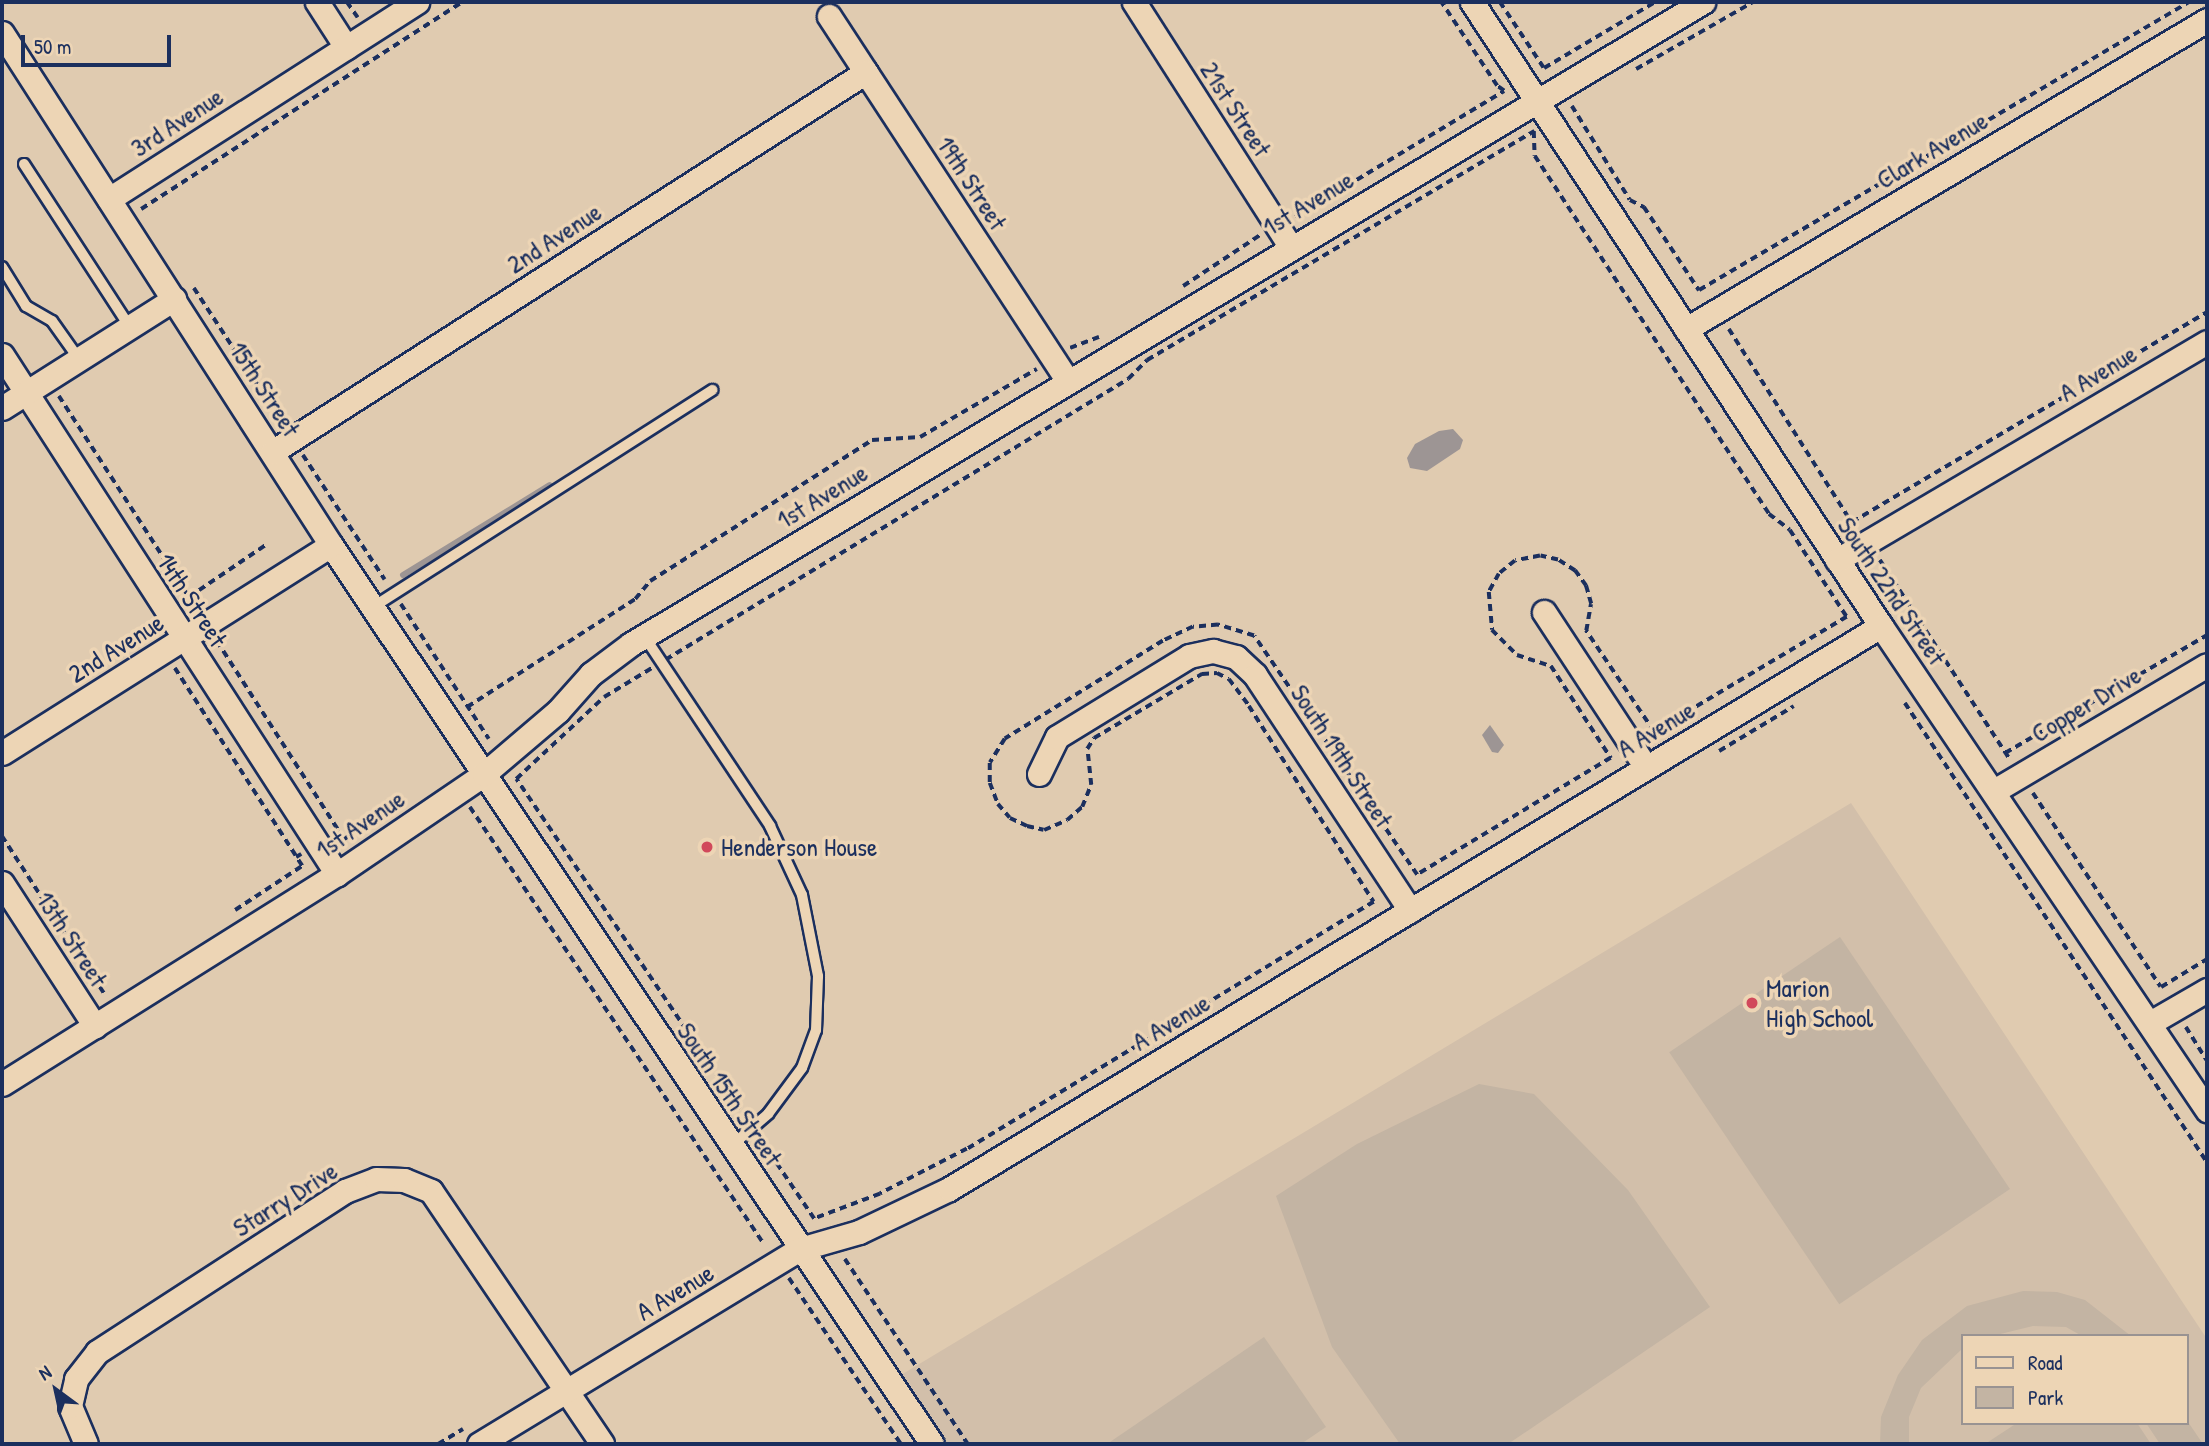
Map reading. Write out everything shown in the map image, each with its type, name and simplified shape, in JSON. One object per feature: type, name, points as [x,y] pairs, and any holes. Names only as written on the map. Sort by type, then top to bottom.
[{"type":"street","points":[[317,2],[346,47]]},
{"type":"street","name":"3rd Avenue","points":[[109,199],[417,2]]},
{"type":"street","name":"21st Street","points":[[1133,2],[1284,236]]},
{"type":"street","name":"South 22nd Street","points":[[1472,2],[1881,626],[2207,1110]]},
{"type":"street","name":"1st Avenue","points":[[2,1084],[337,874],[484,774],[558,711],[591,674],[644,636],[1068,380],[1284,236],[1536,99],[1703,2]]},
{"type":"street","name":"19th Street","points":[[829,16],[1068,380]]},
{"type":"street","name":"Clark Avenue","points":[[1686,329],[2207,20]]},
{"type":"street","name":"15th Street","points":[[2,33],[331,545],[484,774]]},
{"type":"street","name":"2nd Avenue","points":[[272,452],[866,72]]},
{"type":"street","points":[[2,408],[174,299]]},
{"type":"street","name":"A Avenue","points":[[1838,560],[2207,342]]},
{"type":"street","name":"14th Street","points":[[2,355],[337,874]]},
{"type":"street","name":"2nd Avenue","points":[[2,753],[331,545]]},
{"type":"street","points":[[1544,612],[1646,767]]},
{"type":"street","name":"A Avenue","points":[[479,1444],[800,1249],[859,1233],[927,1201],[1881,626]]},
{"type":"street","name":"South 19th Street","points":[[1039,774],[1057,737],[1189,656],[1213,650],[1236,657],[1255,675],[1410,910]]},
{"type":"street","name":"Copper Drive","points":[[1994,791],[2207,665]]},
{"type":"street","name":"South 15th Street","points":[[484,774],[932,1444]]},
{"type":"street","name":"13th Street","points":[[2,883],[95,1026]]},
{"type":"street","points":[[2150,1023],[2207,990]]},
{"type":"street","name":"Starry Drive","points":[[86,1444],[70,1406],[76,1379],[97,1352],[345,1191],[376,1179],[404,1180],[431,1191],[603,1444]]},
{"type":"lane","points":[[24,164],[130,327]]},
{"type":"lane","points":[[2,267],[26,306],[52,321],[79,359]]},
{"type":"lane","points":[[373,607],[712,390]]},
{"type":"lane","points":[[644,636],[770,826],[802,895],[818,976],[816,1030],[802,1068],[752,1127],[731,1146]]},
{"type":"path","points":[[148,219],[141,208],[462,2]]},
{"type":"path","points":[[1182,287],[1284,236],[1504,91],[1497,86],[1441,2]]},
{"type":"path","points":[[1500,2],[1544,68],[1655,2]]},
{"type":"path","points":[[1627,75],[1753,2]]},
{"type":"path","points":[[1581,101],[1570,108],[1630,200],[1644,207],[1699,290],[2189,2]]},
{"type":"path","points":[[1534,131],[1535,156],[1769,514],[1790,530],[1847,617],[1654,732],[1586,631],[1591,604],[1586,586],[1575,571],[1558,560],[1540,556],[1515,561],[1499,574],[1489,592],[1492,630],[1517,655],[1551,666],[1611,758],[1417,875],[1268,652],[1240,629],[1194,626],[1005,739],[990,763],[990,783],[998,803],[1010,818],[1044,830],[1068,820],[1082,807],[1091,785],[1087,748],[1094,738],[1202,674],[1217,673],[1229,679],[1249,706],[1374,902],[967,1149],[880,1194],[814,1219],[516,779],[604,697],[662,662],[1128,379],[1147,360],[1534,131]]},
{"type":"path","points":[[186,276],[489,739]]},
{"type":"path","points":[[1738,324],[1726,331],[1852,522],[2207,312]]},
{"type":"path","points":[[467,706],[635,599],[650,581],[872,440],[920,437],[1054,359],[1112,329]]},
{"type":"path","points":[[57,392],[189,597],[267,544]]},
{"type":"path","points":[[1891,553],[1879,560],[2005,753],[2207,635]]},
{"type":"path","points":[[214,636],[344,839],[390,810]]},
{"type":"path","points":[[172,664],[302,866],[226,916]]},
{"type":"path","points":[[1712,755],[1806,699]]},
{"type":"path","points":[[1902,699],[2207,1162]]},
{"type":"path","points":[[2027,786],[2161,987],[2207,959]]},
{"type":"path","points":[[481,802],[470,806],[765,1244],[754,1251]]},
{"type":"path","points":[[329,836],[339,831]]},
{"type":"path","points":[[2,836],[102,994],[114,987]]},
{"type":"path","points":[[296,857],[306,850]]},
{"type":"path","points":[[2196,1021],[2186,1027],[2207,1060]]},
{"type":"path","points":[[853,1256],[843,1259],[968,1444]]},
{"type":"path","points":[[788,1276],[901,1444]]},
{"type":"shaded area","points":[[1453,429],[1463,440],[1460,449],[1427,471],[1410,468],[1407,458],[1415,444],[1439,431]]},
{"type":"shaded area","points":[[1490,725],[1504,745],[1498,753],[1492,752],[1482,735]]},
{"type":"shaded area","name":"Marion High School","points":[[1851,803],[2207,1339],[2207,1444],[948,1444],[901,1375]]},
{"type":"green space","points":[[1840,937],[2010,1189],[1839,1304],[1669,1052]]},
{"type":"green space","points":[[1479,1084],[1534,1094],[1628,1190],[1710,1307],[1508,1444],[1400,1444],[1332,1347],[1276,1196],[1357,1144]]},
{"type":"green space","points":[[2023,1291],[2057,1292],[2085,1300],[2128,1334],[2078,1334],[2066,1327],[2033,1326],[2000,1334],[1960,1334],[1960,1351],[1921,1388],[1909,1417],[1909,1444],[1880,1444],[1881,1417],[1898,1375],[1922,1340],[1967,1306]]},
{"type":"green space","points":[[1264,1337],[1326,1427],[1301,1444],[1107,1444]]},
{"type":"green space","points":[[2188,1422],[2203,1444],[2160,1444],[2147,1425],[2188,1425]]},
{"type":"green space","points":[[2014,1425],[2138,1425],[2151,1444],[1985,1444]]},
{"type":"waterway","points":[[403,575],[550,485]]},
{"type":"place","name":"Henderson House","points":[[707,847]]},
{"type":"place","name":"Marion High School","points":[[1752,1003]]}]
